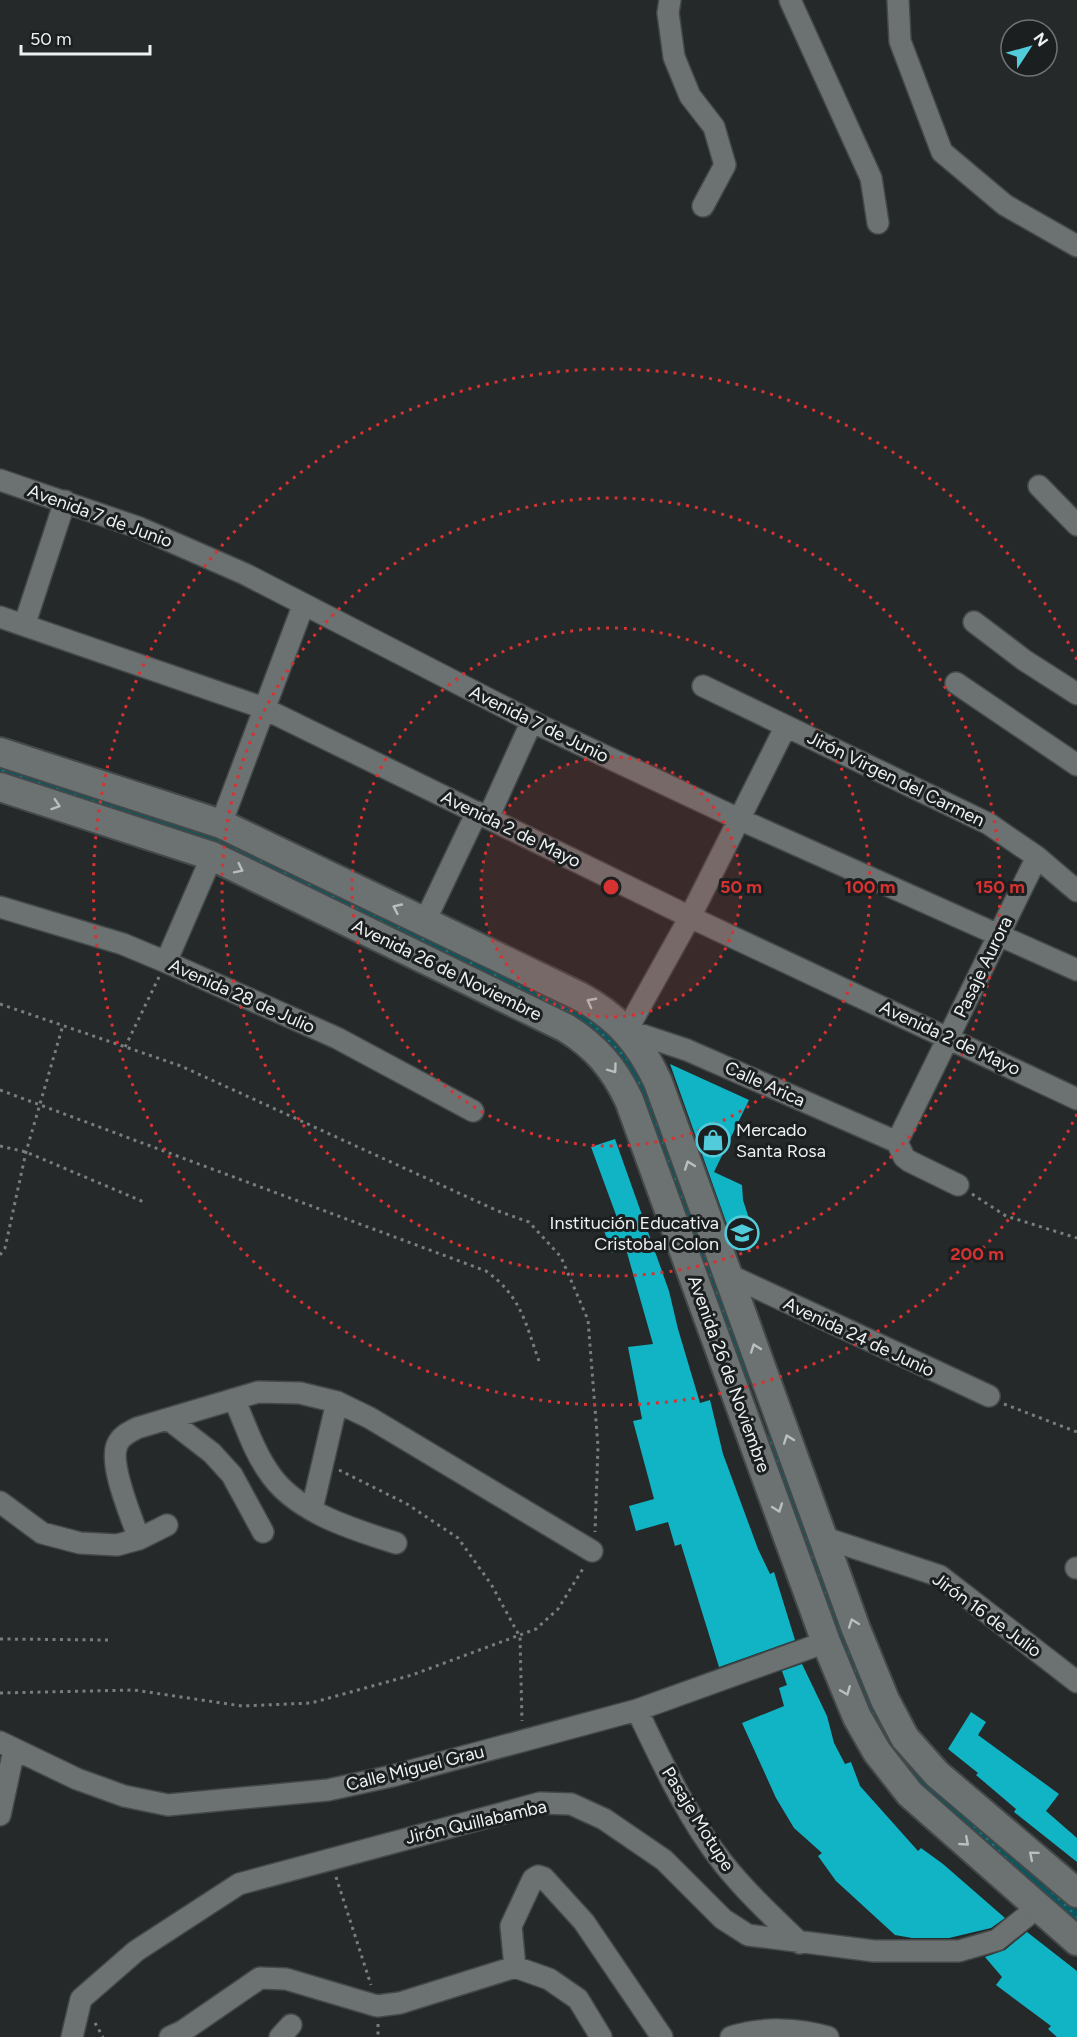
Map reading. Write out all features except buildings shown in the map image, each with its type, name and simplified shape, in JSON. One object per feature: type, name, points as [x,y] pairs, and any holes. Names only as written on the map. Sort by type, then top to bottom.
[{"type":"main road","name":"Avenida 26 de Noviembre","points":[[0,752],[221,824],[579,996],[602,1008],[627,1030],[644,1053],[658,1082],[822,1537],[885,1700],[905,1738],[937,1774],[1077,1893]]},
{"type":"main road","name":"Avenida 26 de Noviembre","points":[[0,787],[212,856],[566,1028],[603,1056],[618,1077],[629,1100],[826,1642],[857,1717],[877,1752],[910,1794],[1077,1941]]},
{"type":"main road","points":[[744,1414],[775,1403]]},
{"type":"street","points":[[670,0],[668,13],[674,57],[690,96],[714,127],[725,165],[703,206]]},
{"type":"street","points":[[790,0],[850,126],[871,178],[878,223]]},
{"type":"street","points":[[898,0],[900,41],[942,152],[1005,205],[1077,246]]},
{"type":"street","name":"Avenida 7 de Junio","points":[[0,480],[65,501],[171,542],[244,574],[532,721],[741,820],[1077,970]]},
{"type":"street","points":[[1038,486],[1077,525]]},
{"type":"street","points":[[24,623],[65,501]]},
{"type":"street","points":[[221,824],[303,606]]},
{"type":"street","name":"Avenida 2 de Mayo","points":[[0,617],[24,623],[266,709],[690,917],[948,1036],[1077,1099]]},
{"type":"street","points":[[974,622],[1024,660],[1077,694]]},
{"type":"street","points":[[956,683],[1077,765]]},
{"type":"street","name":"Jirón Virgen del Carmen","points":[[703,686],[989,824],[1037,856],[1077,891]]},
{"type":"street","points":[[425,921],[532,721]]},
{"type":"street","points":[[627,1030],[741,820],[786,726]]},
{"type":"street","points":[[166,962],[212,856]]},
{"type":"street","name":"Pasaje Aurora","points":[[897,1142],[1037,856]]},
{"type":"street","name":"Avenida 28 de Julio","points":[[0,906],[123,944],[166,962],[337,1038],[473,1111]]},
{"type":"street","name":"Calle Arica","points":[[627,1030],[687,1050],[897,1142],[904,1157],[909,1161],[958,1185]]},
{"type":"street","name":"Avenida 24 de Junio","points":[[729,1275],[989,1396]]},
{"type":"street","points":[[139,1539],[119,1478],[117,1444],[124,1435],[137,1428],[258,1392],[300,1393],[337,1402],[409,1441],[592,1551]]},
{"type":"street","points":[[234,1399],[267,1471],[282,1488],[312,1509],[353,1529],[396,1543]]},
{"type":"street","points":[[312,1509],[337,1402]]},
{"type":"street","points":[[168,1419],[212,1453],[232,1475],[263,1532]]},
{"type":"street","points":[[0,1502],[42,1533],[80,1543],[108,1544],[139,1539],[167,1526]]},
{"type":"street","name":"Jirón 16 de Julio","points":[[822,1537],[940,1576],[1077,1682]]},
{"type":"street","name":"Calle Miguel Grau","points":[[7,1746],[77,1779],[124,1796],[168,1805],[328,1790],[637,1710],[826,1642]]},
{"type":"street","name":"Pasaje Motupe","points":[[637,1710],[675,1787],[722,1862],[757,1903],[800,1942]]},
{"type":"street","points":[[0,1815],[7,1746]]},
{"type":"street","name":"Jirón Quillabamba","points":[[72,2037],[81,1998],[136,1951],[239,1884],[540,1803],[571,1804],[604,1819],[664,1860],[723,1919],[748,1935],[874,1951],[959,1951],[997,1940],[1038,1907]]},
{"type":"street","points":[[515,1967],[511,1926],[532,1879],[538,1876],[544,1878],[584,1922],[631,1988],[652,2026],[662,2037]]},
{"type":"street","points":[[170,2037],[183,2031],[260,1978],[286,1979],[378,2006],[400,2003],[515,1967],[549,1979],[578,1999],[601,2037]]},
{"type":"street","points":[[731,2037],[748,2032],[803,2030],[828,2037]]},
{"type":"path","points":[[125,1047],[166,962]]},
{"type":"path","points":[[0,1004],[182,1066],[498,1211],[529,1222],[561,1257],[588,1320],[597,1446],[592,1551],[579,1577],[558,1609],[536,1629],[520,1637],[412,1675],[311,1703],[242,1706],[134,1690],[0,1693]]},
{"type":"path","points":[[0,1255],[5,1248],[26,1152],[63,1025]]},
{"type":"path","points":[[0,1090],[486,1271],[505,1284],[517,1303],[539,1360]]},
{"type":"path","points":[[0,1146],[26,1152],[144,1202]]},
{"type":"path","points":[[958,1185],[1006,1216],[1077,1238]]},
{"type":"path","points":[[989,1396],[1022,1412],[1077,1432]]},
{"type":"path","points":[[323,1463],[407,1504],[458,1538],[491,1584],[520,1637],[523,1741]]},
{"type":"path","points":[[0,1639],[110,1640]]},
{"type":"path","points":[[331,1859],[378,2006],[378,2037]]},
{"type":"shaded area","points":[[0,763],[180,820],[578,1007],[615,1036],[644,1082],[754,1383],[747,1385],[637,1085],[618,1054],[595,1030],[574,1015],[208,840],[0,773]]},
{"type":"shaded area","points":[[773,1434],[896,1744],[920,1776],[1077,1910],[1077,1923],[938,1805],[889,1749],[858,1689],[766,1436]]},
{"type":"place","name":"Mercado Santa Rosa","points":[[713,1140]]},
{"type":"place","name":"Institución Educativa Cristobal Colon","points":[[742,1233]]}]
